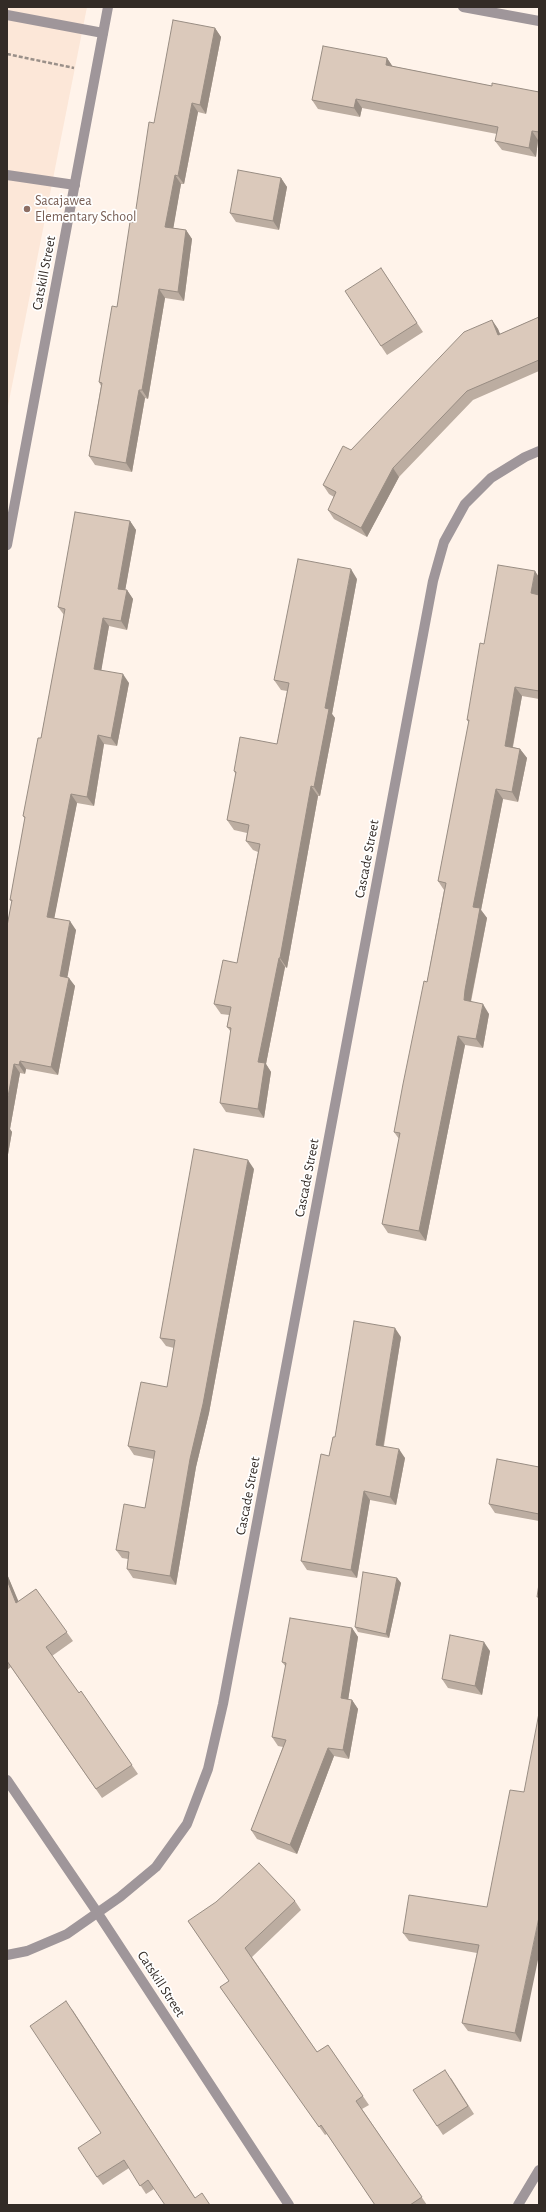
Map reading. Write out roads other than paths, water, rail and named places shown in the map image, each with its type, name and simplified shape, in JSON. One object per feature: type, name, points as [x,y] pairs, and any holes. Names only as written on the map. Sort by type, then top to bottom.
[{"type":"street","name":"Catskill Street","points":[[7,545],[108,7]]},
{"type":"street","points":[[463,7],[539,21]]},
{"type":"street","points":[[7,15],[103,33]]},
{"type":"street","points":[[7,175],[74,185]]},
{"type":"street","name":"Cascade Street","points":[[7,1955],[27,1950],[67,1934],[156,1867],[187,1824],[208,1769],[225,1696],[433,581],[444,542],[465,504],[491,478],[525,457],[539,451]]},
{"type":"street","name":"Catskill Street","points":[[7,1780],[97,1912],[289,2205]]},
{"type":"street","points":[[518,2205],[539,2170]]},
{"type":"place","name":"Sacajawea Elementary School","points":[[27,209]]}]
